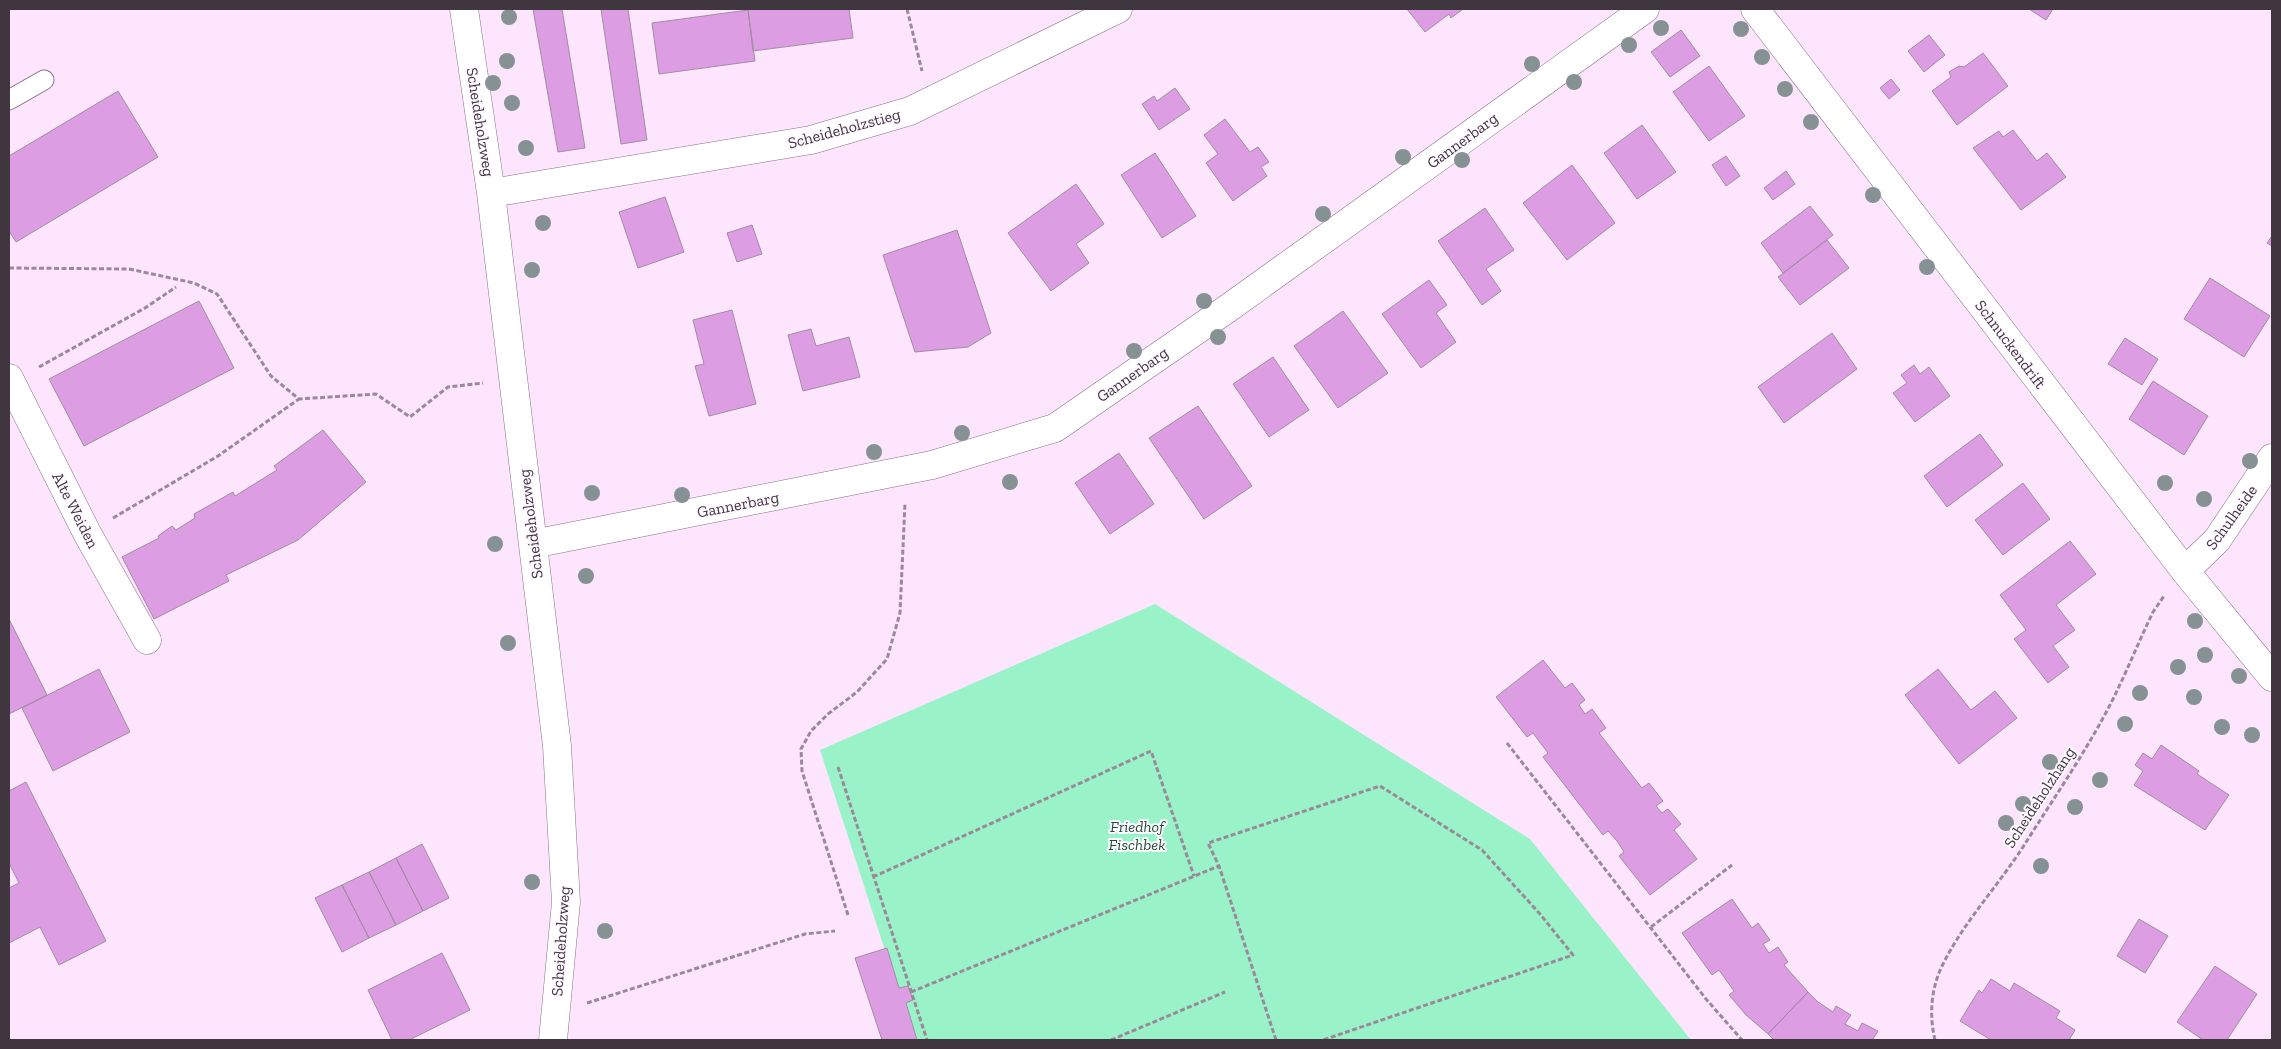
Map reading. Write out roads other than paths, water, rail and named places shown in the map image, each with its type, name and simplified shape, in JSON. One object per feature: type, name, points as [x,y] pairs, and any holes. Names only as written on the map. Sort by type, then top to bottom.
[{"type":"street","name":"Scheideholzweg","points":[[464,9],[491,193],[557,746],[566,902],[553,1040]]},
{"type":"street","name":"Scheideholzstieg","points":[[491,193],[811,140],[910,111],[1118,9]]},
{"type":"street","name":"Gannerbarg","points":[[532,544],[932,465],[1055,428],[1227,309],[1645,9]]},
{"type":"street","name":"Schnuckendrift","points":[[1755,9],[2185,571],[2272,677]]},
{"type":"street","name":"Alte Weiden","points":[[10,380],[87,533],[147,640]]},
{"type":"street","name":"Schulheide","points":[[2185,571],[2217,540],[2272,458]]},
{"type":"lane","points":[[9,100],[44,80]]},
{"type":"park label","name":"Friedhof Fischbek","points":[[1137,835]]}]
